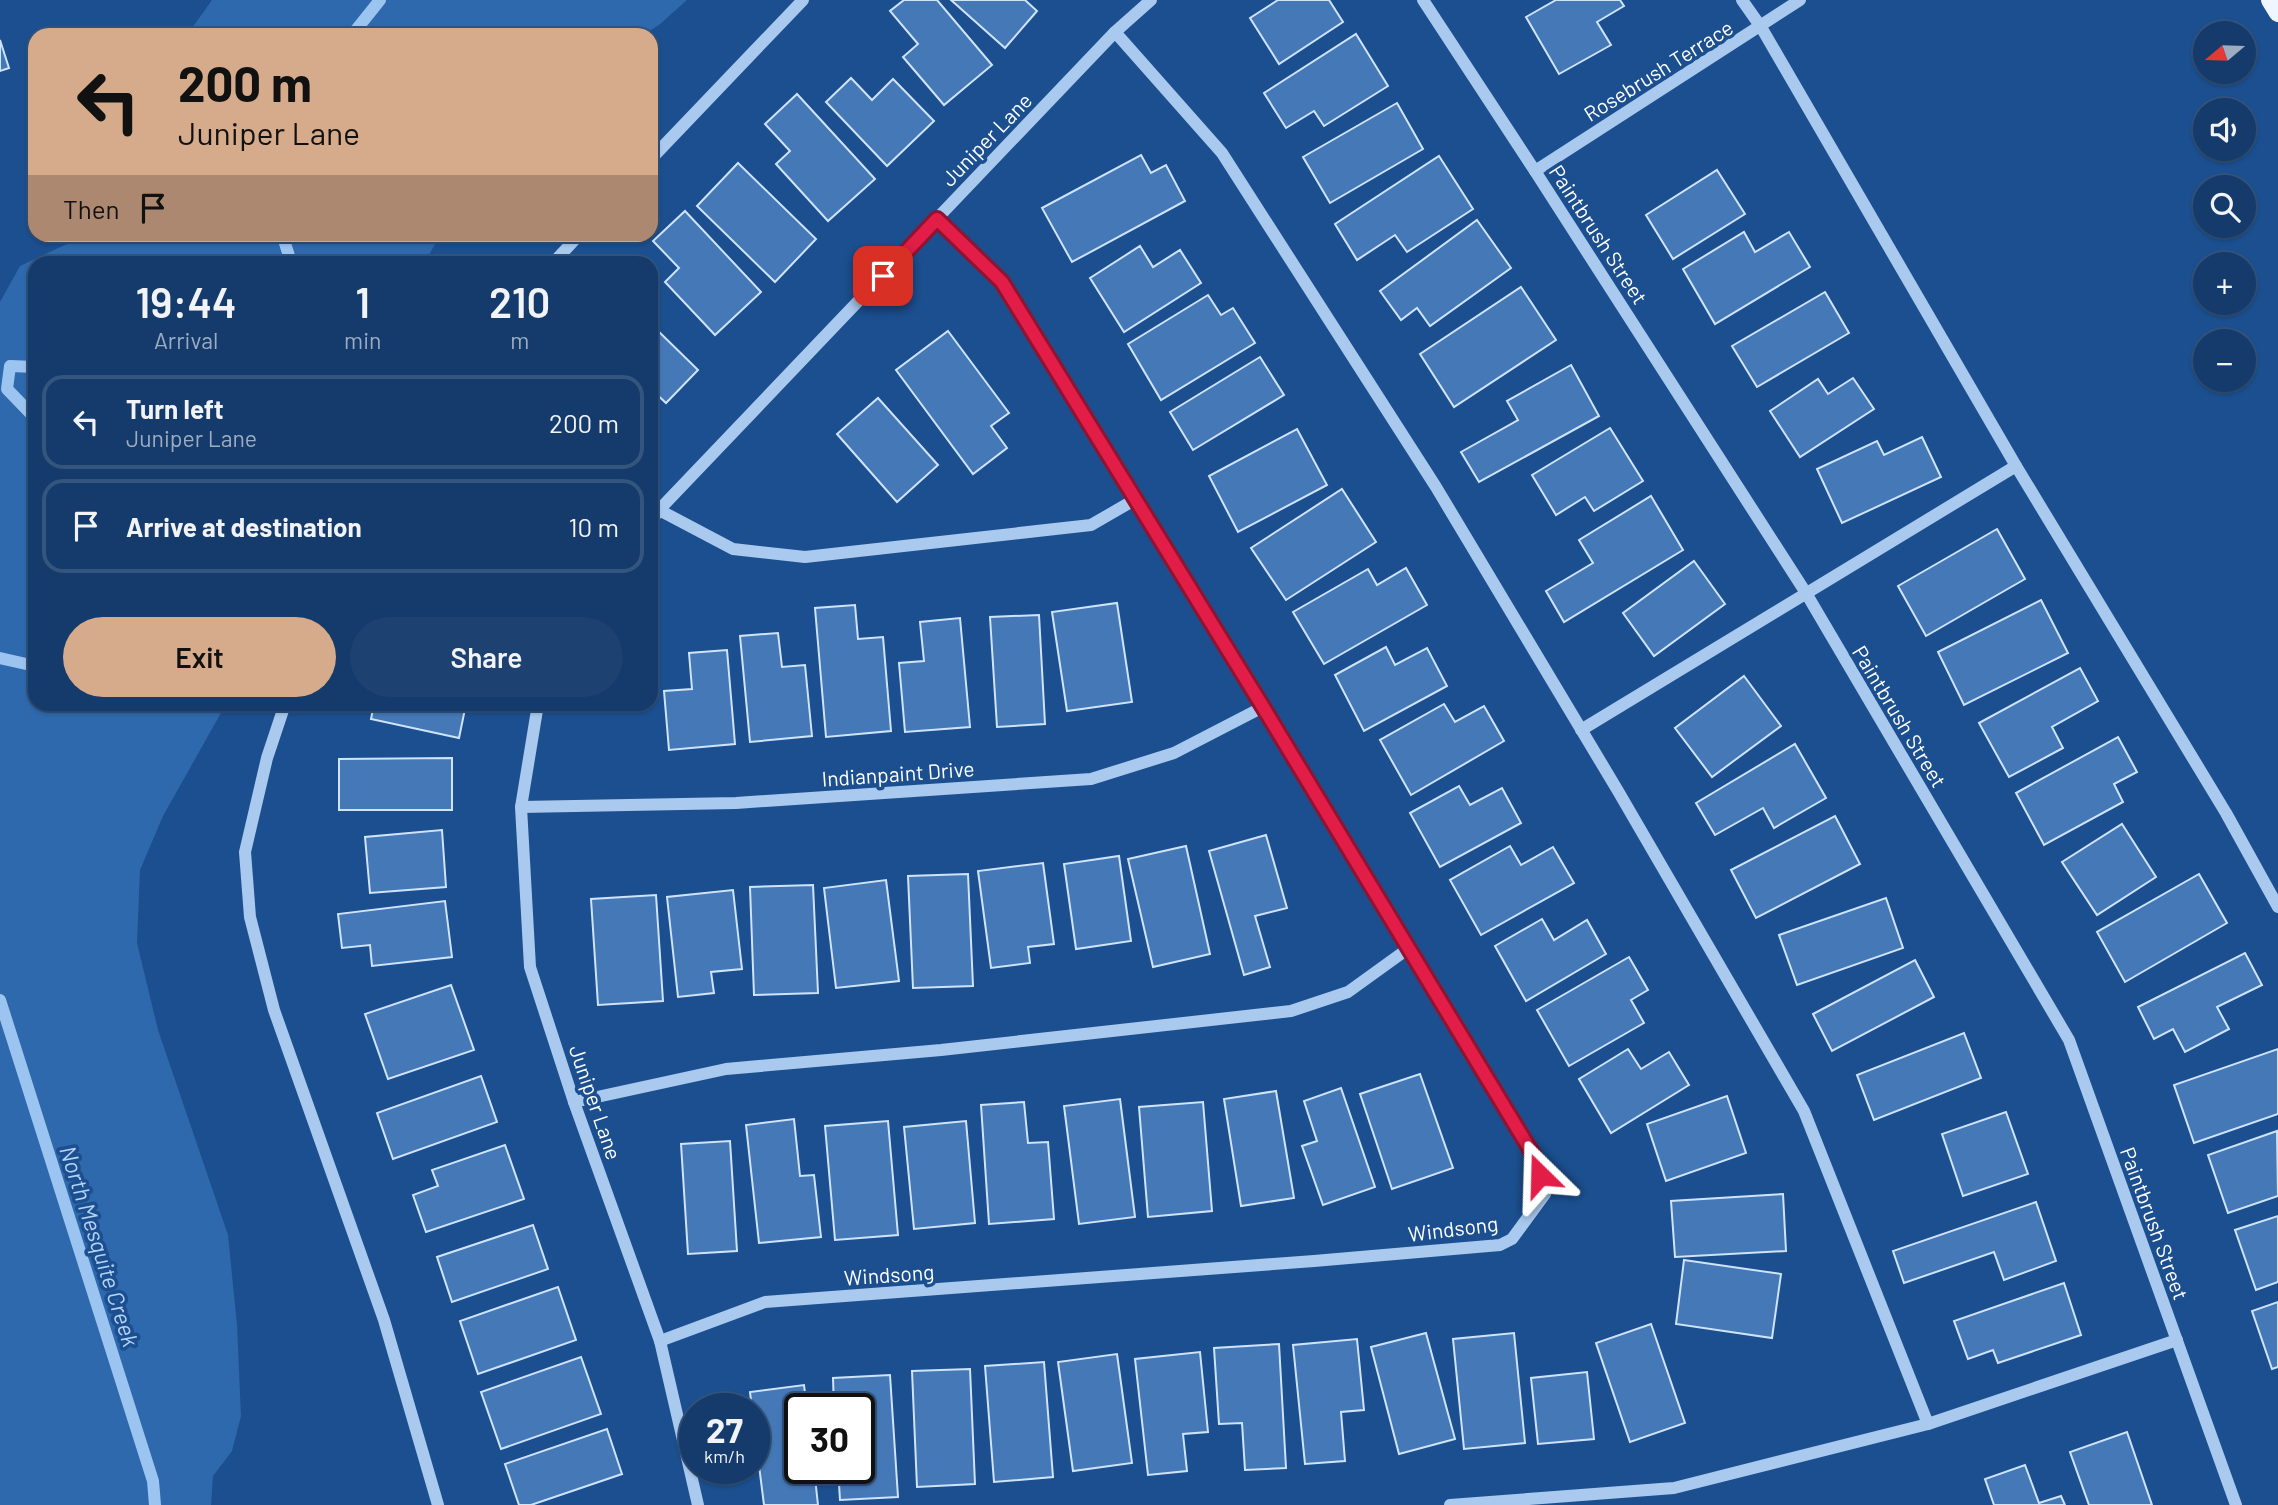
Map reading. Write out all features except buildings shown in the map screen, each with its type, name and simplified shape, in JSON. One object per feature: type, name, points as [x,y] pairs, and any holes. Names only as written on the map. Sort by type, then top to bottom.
[{"type":"main road","points":[[2270,0],[2278,13]]},
{"type":"street","points":[[658,152],[803,0]]},
{"type":"street","name":"Juniper Lane","points":[[659,510],[1115,32],[1151,0]]},
{"type":"street","name":"Paintbrush Street","points":[[1423,0],[1805,593],[2069,1040],[2236,1505]]},
{"type":"street","points":[[1742,0],[1761,27],[2016,466],[2227,813],[2278,906]]},
{"type":"street","name":"Rosebrush Terrace","points":[[1535,171],[1800,0]]},
{"type":"street","points":[[1115,32],[1222,153],[1436,487],[1804,1111],[1928,1424]]},
{"type":"street","name":"Windsong","points":[[660,1341],[765,1302],[1500,1245],[1512,1239],[1545,1194],[1534,1156],[1002,282],[937,219]]},
{"type":"street","points":[[560,256],[573,242]]},
{"type":"street","points":[[1581,730],[2016,466]]},
{"type":"street","points":[[659,510],[733,549],[805,557],[1091,525],[1136,499]]},
{"type":"street","name":"Indianpaint Drive","points":[[521,807],[736,803],[1091,779],[1174,753],[1263,707]]},
{"type":"street","points":[[283,711],[267,758],[245,852],[250,917],[274,1010],[384,1320],[438,1505]]},
{"type":"street","name":"Juniper Lane","points":[[537,711],[521,807],[530,967],[574,1101],[660,1341],[698,1505]]},
{"type":"street","points":[[574,1101],[726,1069],[941,1050],[1292,1011],[1348,992],[1409,948]]},
{"type":"street","points":[[1450,1505],[1674,1488],[1928,1424],[2177,1340]]},
{"type":"shaded area","points":[[212,0],[687,0],[654,28],[192,28]]},
{"type":"shaded area","points":[[71,242],[436,242],[428,256],[41,256]]},
{"type":"shaded area","points":[[28,262],[28,711],[222,711],[163,816],[140,870],[137,943],[158,1030],[228,1235],[237,1325],[241,1416],[232,1451],[213,1476],[211,1505],[0,1505],[0,302],[20,266]]},
{"type":"waterway","name":"North Mesquite Creek","points":[[358,28],[380,0]]},
{"type":"waterway","name":"North Mesquite Creek","points":[[285,242],[289,256]]},
{"type":"waterway","name":"North Mesquite Creek","points":[[28,367],[10,366],[7,389],[28,411]]},
{"type":"waterway","name":"North Mesquite Creek","points":[[0,658],[28,664]]},
{"type":"waterway","name":"North Mesquite Creek","points":[[0,1000],[153,1481],[155,1505]]},
{"type":"route","points":[[883,276],[937,219],[1002,282],[1396,926],[1534,1156],[1540,1175]]}]
